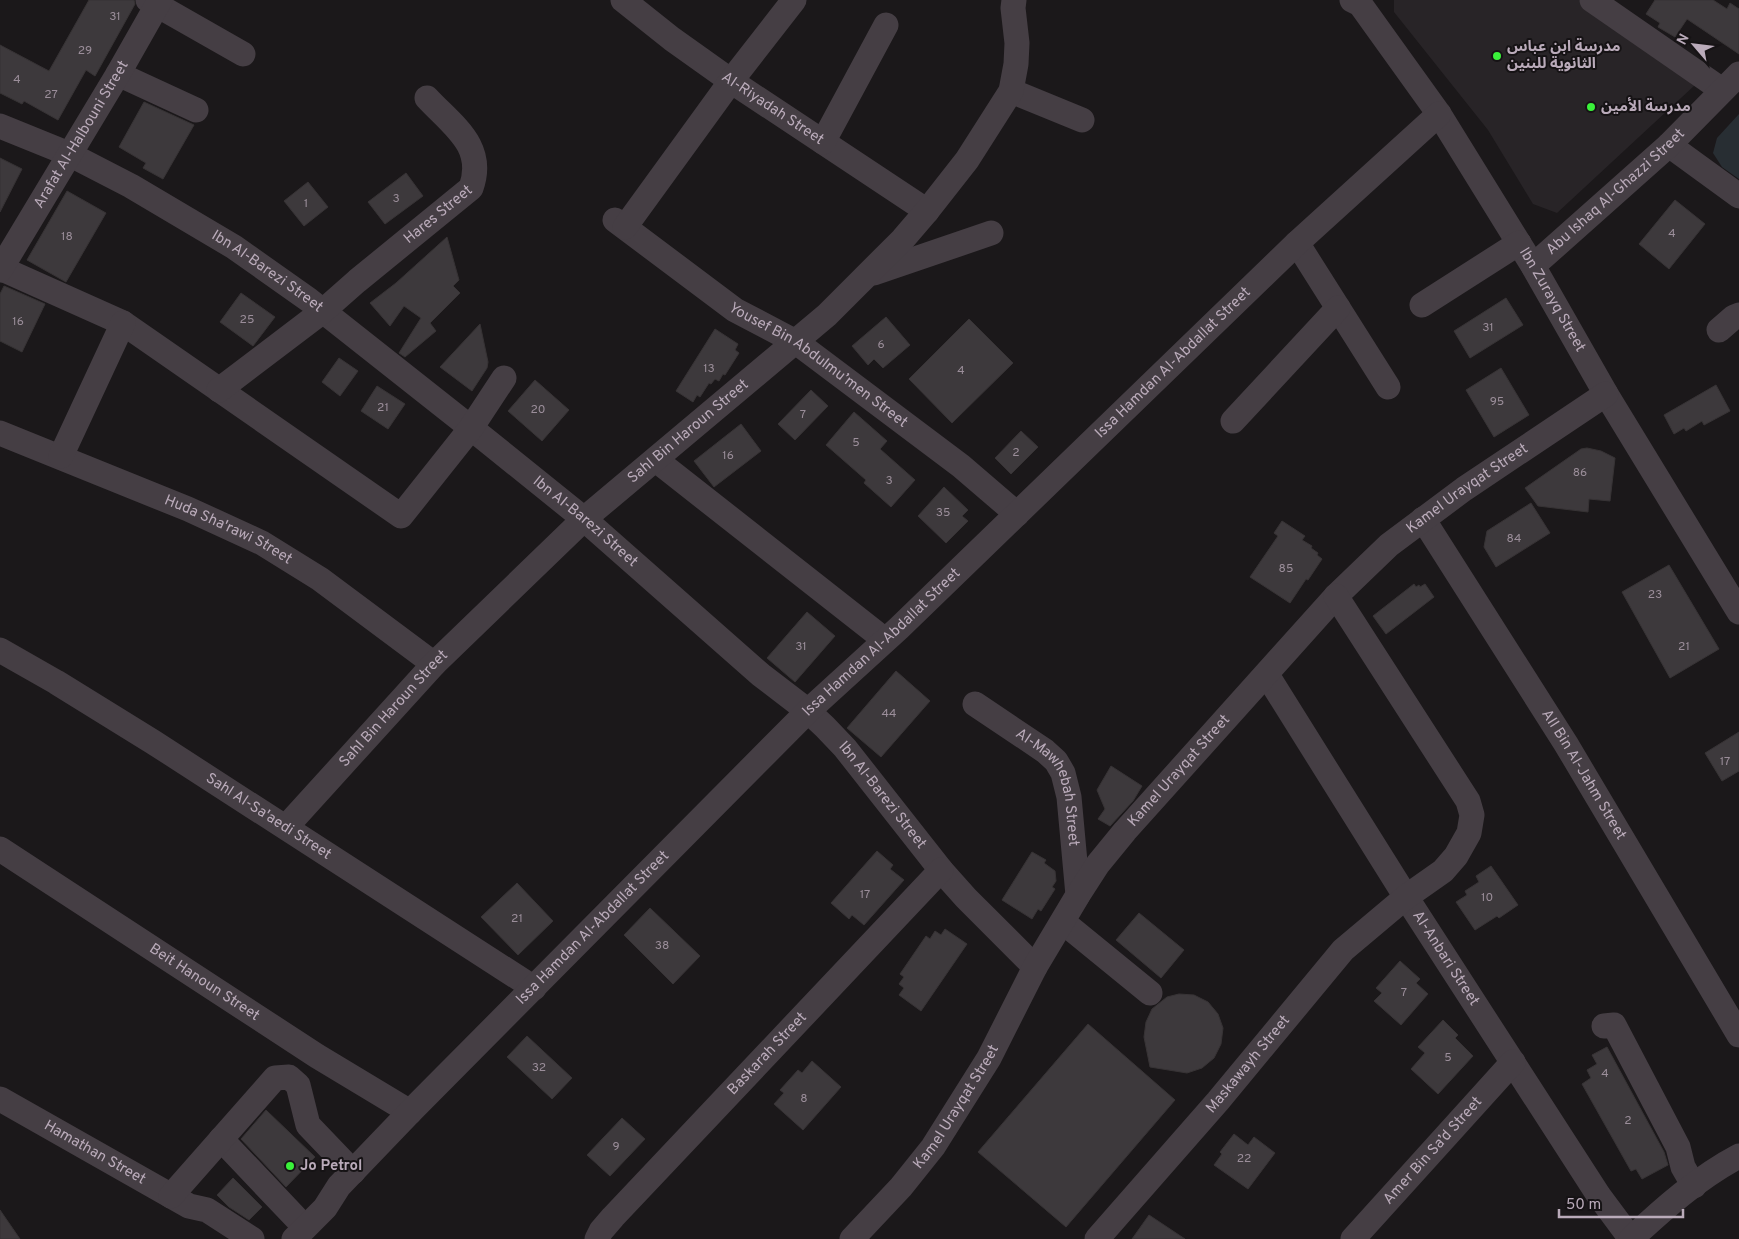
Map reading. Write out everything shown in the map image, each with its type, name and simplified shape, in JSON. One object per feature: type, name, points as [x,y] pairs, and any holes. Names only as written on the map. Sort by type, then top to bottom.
[{"type":"street","name":"Al-Riyadah Street","points":[[623,0],[672,40],[731,81],[927,211]]},
{"type":"street","points":[[731,81],[794,0]]},
{"type":"street","name":"Sahl Bin Haroun Street","points":[[286,827],[434,664],[584,519],[796,342],[884,260],[927,211],[967,160],[1011,91],[1016,64],[1017,43],[1013,8],[1014,0]]},
{"type":"street","points":[[1592,0],[1731,82]]},
{"type":"street","name":"Ibn Zurayq Street","points":[[1358,1],[1439,114],[1533,266],[1606,394],[1739,612]]},
{"type":"street","points":[[155,2],[243,54]]},
{"type":"street","name":"Arafat Al-Halbouni Street","points":[[0,269],[118,74],[155,2]]},
{"type":"street","points":[[823,142],[886,25]]},
{"type":"street","points":[[118,74],[196,110]]},
{"type":"street","name":"Yousef Bin Abdulmu’men Street","points":[[731,81],[620,224],[735,310],[796,342],[961,466],[1017,514]]},
{"type":"street","name":"Abu Ishaq Al-Ghazzi Street","points":[[1533,266],[1668,145],[1731,82]]},
{"type":"street","points":[[1011,91],[1082,120]]},
{"type":"street","name":"Hares Street","points":[[219,390],[323,311],[471,188],[475,177],[476,165],[473,153],[467,141],[427,98]]},
{"type":"street","name":"Issa Hamdan Al-Abdallat Street","points":[[276,1239],[295,1229],[325,1208],[346,1179],[410,1112],[808,711],[1017,514],[1297,243],[1439,114]]},
{"type":"street","name":"Ibn Al-Barezi Street","points":[[0,126],[70,154],[131,186],[234,247],[323,311],[584,519],[761,675],[808,711],[845,748],[941,870],[966,898],[1035,967]]},
{"type":"street","points":[[1668,145],[1739,196]]},
{"type":"street","points":[[867,276],[991,233]]},
{"type":"street","points":[[1297,243],[1388,387]]},
{"type":"street","points":[[1422,306],[1519,243]]},
{"type":"street","points":[[0,269],[123,323],[401,516],[471,428],[504,378]]},
{"type":"street","points":[[1233,421],[1338,308]]},
{"type":"street","points":[[1719,330],[1734,316],[1739,315]]},
{"type":"street","points":[[61,456],[123,323]]},
{"type":"street","name":"Kamel Urayqat Street","points":[[852,1239],[901,1187],[933,1147],[988,1058],[1035,967],[1078,895],[1110,848],[1336,596],[1389,545],[1471,484],[1606,394]]},
{"type":"street","name":"Huda Sha'rawi Street","points":[[0,433],[61,456],[188,509],[262,543],[320,579],[434,664]]},
{"type":"street","points":[[656,460],[884,640]]},
{"type":"street","name":"AlI Bin Al-Jahm Street","points":[[1423,519],[1566,744],[1739,1035]]},
{"type":"street","name":"Maskawayh Street","points":[[1097,1239],[1218,1101],[1343,950],[1406,897],[1443,871],[1456,856],[1469,833],[1472,815],[1468,801],[1336,596]]},
{"type":"street","name":"Sahl Al-Sa'aedi Street","points":[[0,650],[56,682],[286,827],[534,988]]},
{"type":"street","name":"Al-Anbari Street","points":[[1267,674],[1406,897],[1599,1196],[1631,1239]]},
{"type":"street","name":"Al-Mawhebah Street","points":[[975,704],[1045,751],[1056,762],[1063,773],[1069,797],[1078,895]]},
{"type":"street","name":"Beit Hanoun Street","points":[[0,849],[317,1056],[410,1112]]},
{"type":"street","name":"Baskarah Street","points":[[598,1239],[601,1231],[613,1218],[941,870]]},
{"type":"street","points":[[1063,922],[1150,993]]},
{"type":"street","points":[[1604,1026],[1614,1025],[1678,1147],[1683,1167],[1694,1186]]},
{"type":"street","name":"Amer Bin Sa’d Street","points":[[1353,1239],[1397,1188],[1513,1062]]},
{"type":"street","points":[[180,1201],[221,1139],[275,1078],[289,1078],[298,1085],[308,1125],[346,1179]]},
{"type":"street","name":"Hamathan Street","points":[[4,1108],[180,1201],[208,1210],[252,1239]]},
{"type":"street","points":[[221,1139],[295,1229]]},
{"type":"street","points":[[1631,1239],[1664,1209],[1739,1156]]},
{"type":"street","name":"Hamathan Street","points":[[180,1201],[199,1220],[224,1239]]},
{"type":"shaded area","points":[[1394,0],[1579,0],[1695,85],[1557,213],[1533,204],[1488,130],[1394,12]]},
{"type":"shaded area","points":[[1739,114],[1739,179],[1722,167],[1713,153],[1717,138]]},
{"type":"building","points":[[89,0],[134,0],[135,4],[95,76],[86,70],[58,120],[24,101],[22,104],[0,93],[0,45],[49,71]]},
{"type":"building","points":[[1655,0],[1713,0],[1727,9],[1730,3],[1739,9],[1739,54],[1687,19],[1675,37],[1658,27],[1660,23],[1646,14]]},
{"type":"building","points":[[144,102],[194,125],[163,179],[143,168],[146,163],[119,147]]},
{"type":"building","points":[[0,158],[22,169],[0,212]]},
{"type":"building","points":[[406,173],[423,196],[385,224],[368,202]]},
{"type":"building","points":[[308,182],[328,207],[304,226],[284,201]]},
{"type":"building","points":[[67,191],[106,213],[66,282],[27,260]]},
{"type":"building","points":[[1675,200],[1705,224],[1669,269],[1639,244]]},
{"type":"building","points":[[447,237],[459,280],[453,286],[460,293],[430,323],[436,331],[405,357],[399,353],[421,318],[404,306],[390,326],[370,303],[396,283]]},
{"type":"building","points":[[4,286],[45,304],[22,352],[0,341],[0,294]]},
{"type":"building","points":[[241,293],[275,317],[253,346],[220,322]]},
{"type":"building","points":[[1506,298],[1523,325],[1470,358],[1454,331]]},
{"type":"building","points":[[886,317],[910,345],[883,368],[874,359],[868,365],[852,346]]},
{"type":"building","points":[[969,319],[1013,363],[952,423],[909,379]]},
{"type":"building","points":[[480,324],[488,362],[487,368],[472,391],[440,367]]},
{"type":"building","points":[[715,329],[738,344],[735,350],[739,353],[725,375],[723,374],[719,381],[715,379],[711,384],[709,383],[700,397],[697,395],[693,402],[676,391]]},
{"type":"building","points":[[339,358],[358,371],[340,396],[322,382]]},
{"type":"building","points":[[1501,368],[1529,415],[1494,437],[1466,390]]},
{"type":"building","points":[[535,380],[569,410],[542,441],[508,411]]},
{"type":"building","points":[[1716,385],[1730,411],[1704,425],[1702,421],[1686,431],[1684,428],[1674,434],[1664,415]]},
{"type":"building","points":[[377,386],[405,404],[388,429],[361,411]]},
{"type":"building","points":[[811,390],[828,406],[795,440],[778,424]]},
{"type":"building","points":[[854,412],[887,441],[880,449],[915,480],[891,507],[864,483],[866,480],[826,445]]},
{"type":"building","points":[[741,424],[761,451],[714,487],[694,461]]},
{"type":"building","points":[[1021,431],[1038,447],[1011,474],[995,458]]},
{"type":"building","points":[[1587,448],[1601,451],[1615,458],[1610,501],[1589,499],[1588,512],[1538,506],[1525,488],[1581,449]]},
{"type":"building","points":[[944,487],[968,510],[962,516],[968,521],[946,543],[918,516]]},
{"type":"building","points":[[1531,503],[1550,533],[1496,567],[1484,547],[1487,531]]},
{"type":"building","points":[[1282,521],[1305,536],[1302,540],[1312,546],[1311,548],[1322,559],[1290,603],[1250,577],[1278,536],[1274,533]]},
{"type":"building","points":[[1669,565],[1719,649],[1670,678],[1622,592]]},
{"type":"building","points":[[1414,584],[1416,587],[1419,585],[1420,587],[1425,584],[1434,597],[1386,634],[1373,616]]},
{"type":"building","points":[[807,612],[835,636],[795,682],[767,658]]},
{"type":"building","points":[[896,671],[930,701],[881,757],[847,728]]},
{"type":"building","points":[[1739,732],[1739,771],[1722,781],[1705,753]]},
{"type":"building","points":[[1111,766],[1142,786],[1133,801],[1110,826],[1098,819],[1105,809],[1097,790]]},
{"type":"building","points":[[877,851],[893,865],[890,869],[904,880],[864,925],[852,915],[849,919],[831,903]]},
{"type":"building","points":[[1032,852],[1046,860],[1044,863],[1055,871],[1056,881],[1052,887],[1055,889],[1041,911],[1038,909],[1032,919],[1002,900]]},
{"type":"building","points":[[1491,866],[1518,905],[1499,918],[1497,916],[1475,930],[1456,902],[1467,895],[1465,891],[1479,882],[1476,876]]},
{"type":"building","points":[[517,883],[553,921],[518,955],[481,917]]},
{"type":"building","points":[[650,908],[700,956],[673,984],[624,935]]},
{"type":"building","points":[[1139,913],[1184,950],[1161,978],[1116,940]]},
{"type":"building","points":[[945,929],[967,944],[921,1011],[899,995],[904,988],[899,984],[904,977],[900,974],[926,936],[930,939],[935,931],[941,935]]},
{"type":"building","points":[[1400,961],[1420,979],[1416,983],[1428,994],[1401,1025],[1374,1001],[1382,993],[1376,988]]},
{"type":"building","points":[[1179,994],[1194,995],[1208,1002],[1218,1014],[1223,1028],[1221,1044],[1214,1058],[1202,1068],[1187,1073],[1150,1067],[1144,1037],[1146,1022],[1152,1009],[1167,997]]},
{"type":"building","points":[[1443,1020],[1458,1035],[1455,1038],[1473,1056],[1438,1094],[1411,1069],[1425,1053],[1418,1047]]},
{"type":"building","points":[[1088,1024],[1175,1100],[1066,1227],[978,1152]]},
{"type":"building","points":[[527,1036],[572,1078],[552,1099],[507,1057]]},
{"type":"building","points":[[1607,1047],[1664,1152],[1668,1165],[1642,1179],[1636,1169],[1631,1171],[1582,1084],[1591,1078],[1587,1070],[1597,1064],[1592,1055]]},
{"type":"building","points":[[812,1061],[841,1087],[803,1130],[774,1104],[784,1093],[780,1090],[798,1070],[802,1073]]},
{"type":"building","points":[[266,1110],[315,1157],[286,1187],[241,1139]]},
{"type":"building","points":[[622,1118],[645,1139],[610,1176],[587,1155]]},
{"type":"building","points":[[1234,1134],[1248,1145],[1254,1137],[1275,1153],[1248,1189],[1214,1165],[1222,1154],[1220,1152]]},
{"type":"building","points":[[233,1178],[262,1207],[249,1220],[229,1207],[217,1195]]},
{"type":"building","points":[[0,1210],[20,1239],[0,1239]]},
{"type":"building","points":[[1149,1215],[1185,1239],[1132,1239]]},
{"type":"place","name":"مدرسة ابن عباس الثانوية للبنين","points":[[1497,56]]},
{"type":"place","name":"مدرسة الأمين","points":[[1591,107]]},
{"type":"place","name":"Jo Petrol","points":[[290,1166]]}]
